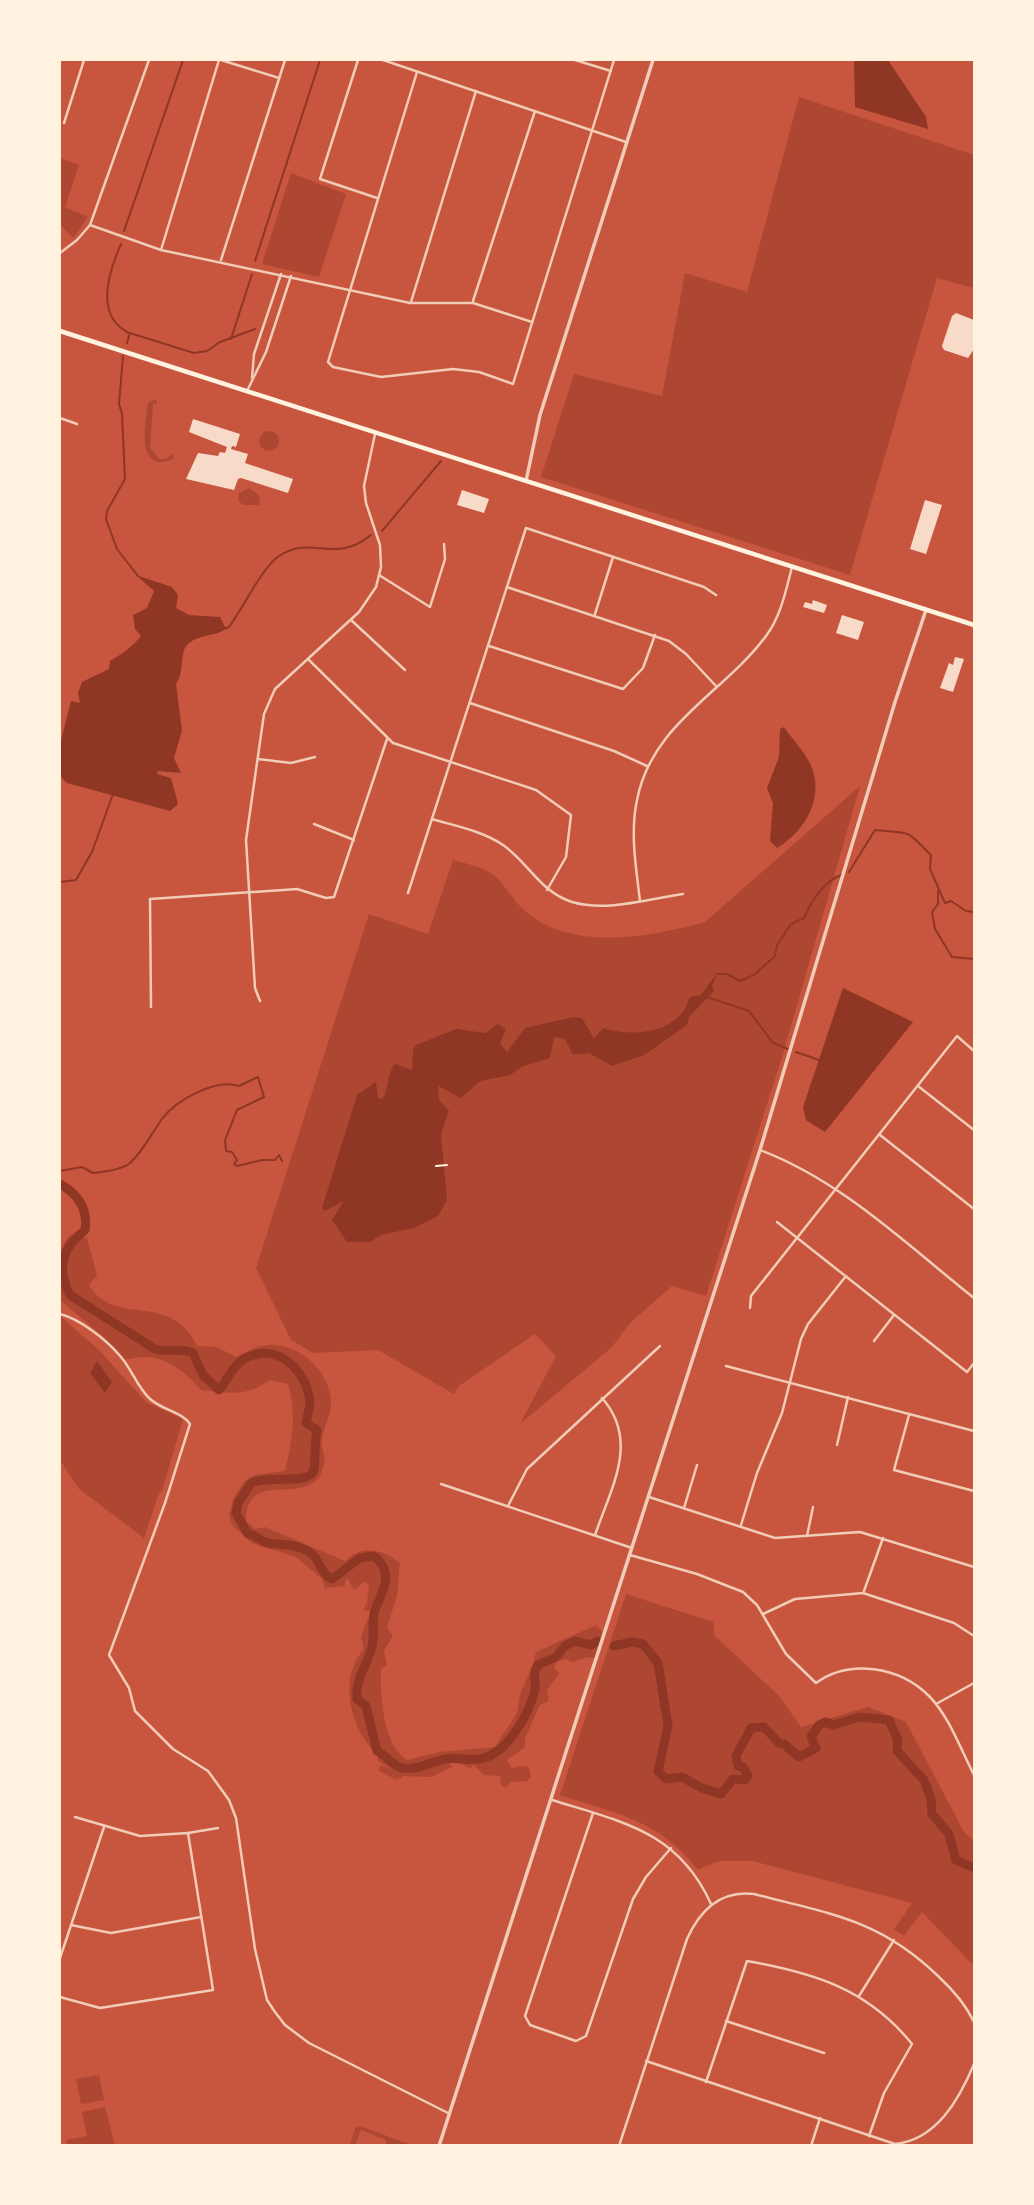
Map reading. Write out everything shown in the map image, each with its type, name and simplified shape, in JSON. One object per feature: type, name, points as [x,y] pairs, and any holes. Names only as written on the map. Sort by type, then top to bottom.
[{"type":"main road","points":[[60,331],[375,430],[975,625]]},
{"type":"street","points":[[64,123],[84,60]]},
{"type":"street","points":[[60,253],[90,225],[149,60]]},
{"type":"street","points":[[161,250],[220,60],[279,78]]},
{"type":"street","points":[[220,261],[285,60]]},
{"type":"street","points":[[358,60],[320,179],[378,199]]},
{"type":"street","points":[[383,60],[626,142]]},
{"type":"street","points":[[575,60],[611,71]]},
{"type":"street","points":[[417,72],[327,363],[333,367],[382,377],[453,369],[479,372],[513,384],[614,60]]},
{"type":"street","points":[[526,481],[540,415],[653,60]]},
{"type":"street","points":[[410,303],[476,91]]},
{"type":"street","points":[[473,303],[535,111]]},
{"type":"street","points":[[90,225],[161,250],[410,303],[473,303],[532,322]]},
{"type":"street","points":[[253,378],[254,354],[281,274]]},
{"type":"street","points":[[247,391],[266,352],[291,276]]},
{"type":"street","points":[[60,418],[77,424]]},
{"type":"street","points":[[260,1001],[255,988],[246,836],[268,700],[280,684],[367,603],[380,575],[380,545],[364,493],[364,471],[375,430]]},
{"type":"street","points":[[408,893],[526,528],[704,587],[716,595]]},
{"type":"street","points":[[380,575],[430,607],[445,556],[444,544]]},
{"type":"street","points":[[595,615],[613,557]]},
{"type":"street","points":[[640,901],[634,820],[647,766],[673,727],[754,650],[772,628],[792,566]]},
{"type":"street","points":[[507,587],[655,635],[680,648],[716,686]]},
{"type":"street","points":[[439,2146],[760,1150],[895,702],[926,610]]},
{"type":"street","points":[[351,620],[405,670]]},
{"type":"street","points":[[489,646],[623,689],[643,668],[655,635]]},
{"type":"street","points":[[308,659],[387,739],[403,747],[536,790],[571,815],[566,857],[547,890]]},
{"type":"street","points":[[470,703],[614,751],[647,766]]},
{"type":"street","points":[[151,1007],[150,899],[297,889],[332,898],[338,893],[387,739]]},
{"type":"street","points":[[258,758],[291,763],[315,757]]},
{"type":"street","points":[[432,819],[498,841],[513,853],[547,890],[564,899],[586,905],[640,901],[683,894]]},
{"type":"street","points":[[314,824],[354,840]]},
{"type":"street","points":[[750,1308],[751,1296],[957,1036],[975,1051]]},
{"type":"street","points":[[918,1086],[975,1130]]},
{"type":"street","points":[[880,1135],[975,1209]]},
{"type":"street","points":[[760,1150],[798,1164],[836,1189],[975,1298]]},
{"type":"street","points":[[777,1222],[967,1372],[975,1363]]},
{"type":"street","points":[[740,1526],[757,1473],[782,1413],[798,1347],[808,1324],[846,1276]]},
{"type":"street","points":[[60,1314],[85,1326],[114,1350],[150,1398],[161,1408],[186,1417],[190,1424],[165,1503],[109,1655],[129,1688],[135,1710],[173,1749],[208,1771],[229,1800],[236,1818],[255,1949],[267,2000],[285,2025],[309,2043],[450,2113]]},
{"type":"street","points":[[874,1341],[894,1315]]},
{"type":"street","points":[[508,1506],[527,1469],[660,1346]]},
{"type":"street","points":[[726,1366],[975,1431]]},
{"type":"street","points":[[837,1444],[848,1397]]},
{"type":"street","points":[[596,1535],[623,1441],[614,1413],[602,1398]]},
{"type":"street","points":[[909,1414],[894,1470],[975,1492]]},
{"type":"street","points":[[684,1507],[697,1465]]},
{"type":"street","points":[[441,1485],[632,1548]]},
{"type":"street","points":[[649,1497],[775,1538],[860,1532],[975,1567]]},
{"type":"street","points":[[807,1536],[813,1507]]},
{"type":"street","points":[[863,1593],[883,1538]]},
{"type":"street","points":[[630,1555],[733,1587],[750,1598],[763,1614],[786,1654],[816,1683],[842,1669],[868,1668],[917,1686],[936,1704],[975,1775]]},
{"type":"street","points":[[763,1614],[795,1599],[863,1593],[954,1623],[975,1636]]},
{"type":"street","points":[[936,1704],[975,1683]]},
{"type":"street","points":[[552,1800],[640,1828],[671,1848],[694,1872],[711,1904]]},
{"type":"street","points":[[593,1813],[525,2016],[530,2025],[576,2041],[586,2036],[633,1899],[646,1877],[671,1848]]},
{"type":"street","points":[[75,1817],[140,1836],[218,1828]]},
{"type":"street","points":[[60,1958],[104,1827]]},
{"type":"street","points":[[60,1997],[100,2008],[212,1990],[188,1833]]},
{"type":"street","points":[[619,2146],[687,1939],[699,1916],[711,1904],[736,1893],[754,1894],[847,1918],[895,1940],[948,1986],[975,2022]]},
{"type":"street","points":[[71,1925],[111,1933],[201,1917]]},
{"type":"street","points":[[859,1996],[895,1940]]},
{"type":"street","points":[[706,2082],[747,1961],[831,1982],[859,1996],[897,2024],[912,2044],[884,2093],[869,2136]]},
{"type":"street","points":[[726,2021],[824,2053]]},
{"type":"street","points":[[646,2061],[895,2144],[913,2144],[935,2129],[975,2064]]},
{"type":"street","points":[[811,2146],[820,2119]]},
{"type":"path","points":[[436,1166],[447,1165]]},
{"type":"shaded area","points":[[854,60],[888,60],[926,117],[928,129],[855,107]]},
{"type":"shaded area","points":[[799,97],[974,155],[974,288],[937,278],[850,575],[541,477],[574,374],[662,396],[685,273],[747,292]]},
{"type":"shaded area","points":[[60,158],[79,165],[65,207],[88,217],[73,238],[60,224]]},
{"type":"shaded area","points":[[291,173],[346,194],[319,277],[262,264]]},
{"type":"shaded area","points":[[156,399],[157,404],[153,404],[150,448],[159,459],[166,459],[172,454],[174,459],[162,462],[153,460],[145,445],[148,403]]},
{"type":"shaded area","points":[[269,431],[276,434],[279,441],[276,448],[269,451],[262,448],[259,441],[262,434]]},
{"type":"shaded area","points":[[249,488],[260,496],[259,505],[243,505],[238,500],[239,493]]},
{"type":"shaded area","points":[[136,575],[172,587],[178,595],[176,608],[189,615],[220,617],[226,629],[194,640],[184,651],[181,673],[176,684],[182,731],[174,758],[181,773],[158,771],[157,774],[171,778],[178,804],[170,811],[67,783],[60,776],[60,744],[71,701],[80,703],[78,693],[82,682],[109,669],[110,661],[127,650],[141,636],[135,629],[133,615],[147,608],[154,591]]},
{"type":"shaded area","points":[[784,727],[812,768],[815,792],[803,825],[777,848],[770,841],[773,803],[767,788],[779,757],[780,729]]},
{"type":"shaded area","points":[[860,786],[783,1054],[706,1296],[672,1286],[630,1323],[612,1347],[520,1424],[556,1356],[535,1334],[459,1386],[454,1394],[378,1350],[313,1353],[291,1340],[256,1268],[369,914],[428,934],[453,860],[489,872],[525,911],[544,924],[565,932],[588,936],[636,936],[705,922]]},
{"type":"shaded area","points":[[718,972],[712,986],[714,991],[689,1017],[687,1025],[644,1055],[612,1066],[589,1053],[573,1055],[565,1039],[554,1037],[550,1058],[523,1066],[510,1075],[480,1081],[461,1098],[438,1086],[439,1100],[449,1111],[441,1134],[447,1200],[438,1216],[414,1228],[381,1235],[370,1242],[347,1242],[332,1220],[344,1201],[325,1211],[322,1208],[357,1095],[376,1082],[378,1098],[382,1099],[395,1064],[412,1070],[413,1050],[416,1045],[456,1029],[485,1033],[498,1024],[506,1029],[500,1043],[507,1052],[525,1028],[573,1017],[582,1018],[594,1039],[603,1028],[646,1032],[675,1020],[690,997],[701,995]]},
{"type":"shaded area","points":[[843,988],[913,1022],[825,1132],[806,1120],[803,1107]]},
{"type":"shaded area","points":[[71,1235],[87,1238],[97,1275],[89,1285],[100,1298],[113,1305],[158,1313],[173,1319],[186,1329],[197,1346],[217,1347],[236,1357],[265,1345],[286,1347],[305,1356],[326,1381],[331,1406],[322,1437],[324,1464],[318,1478],[308,1486],[257,1495],[249,1504],[246,1521],[255,1529],[265,1527],[345,1561],[358,1552],[372,1550],[386,1554],[400,1563],[397,1596],[387,1627],[393,1636],[384,1651],[387,1665],[381,1669],[381,1692],[388,1732],[399,1753],[407,1760],[440,1752],[495,1747],[517,1713],[520,1694],[536,1652],[596,1625],[605,1635],[598,1658],[587,1657],[573,1662],[565,1659],[557,1662],[554,1667],[559,1674],[547,1690],[549,1701],[540,1705],[525,1738],[525,1747],[507,1760],[512,1769],[519,1766],[529,1767],[531,1777],[527,1781],[511,1782],[505,1788],[500,1784],[501,1776],[484,1775],[473,1764],[471,1769],[456,1761],[448,1761],[452,1767],[431,1777],[403,1776],[397,1780],[379,1771],[380,1765],[392,1769],[378,1761],[377,1754],[360,1732],[354,1719],[349,1689],[356,1661],[364,1649],[361,1637],[368,1618],[374,1619],[374,1611],[363,1610],[367,1603],[369,1584],[364,1582],[354,1590],[347,1578],[344,1586],[325,1588],[322,1579],[296,1557],[252,1543],[233,1526],[229,1516],[233,1499],[244,1482],[255,1475],[285,1471],[293,1428],[288,1384],[270,1380],[245,1391],[229,1393],[201,1390],[169,1363],[145,1357],[123,1359],[105,1338],[60,1300],[60,1257],[65,1241]]},
{"type":"shaded area","points":[[60,1316],[99,1350],[146,1402],[183,1419],[162,1491],[144,1538],[79,1489],[60,1460]]},
{"type":"shaded area","points":[[97,1361],[112,1382],[105,1393],[90,1373]]},
{"type":"shaded area","points":[[626,1594],[713,1622],[715,1636],[779,1696],[801,1727],[868,1707],[906,1722],[964,1832],[974,1841],[974,1966],[922,1912],[904,1936],[894,1929],[912,1903],[753,1861],[719,1861],[698,1870],[683,1853],[652,1829],[619,1814],[560,1795]]},
{"type":"shaded area","points":[[99,2075],[104,2100],[81,2104],[76,2079]]},
{"type":"shaded area","points":[[105,2107],[115,2145],[67,2145],[66,2140],[87,2136],[82,2112]]},
{"type":"shaded area","points":[[360,2126],[411,2145],[386,2145],[386,2140],[361,2130],[355,2145],[350,2145],[355,2128]]},
{"type":"building","points":[[956,313],[974,320],[974,349],[968,358],[944,350],[942,346],[952,316]]},
{"type":"building","points":[[193,419],[240,434],[236,447],[232,446],[231,449],[248,454],[245,463],[293,479],[288,493],[241,478],[234,490],[186,479],[198,453],[218,456],[220,452],[225,453],[227,447],[189,432]]},
{"type":"building","points":[[462,490],[489,499],[484,513],[457,505]]},
{"type":"building","points":[[925,500],[942,505],[926,554],[910,549]]},
{"type":"building","points":[[813,600],[827,605],[824,613],[803,607],[805,602],[812,604]]},
{"type":"building","points":[[842,615],[864,622],[858,640],[836,633]]},
{"type":"building","points":[[955,657],[964,659],[953,692],[940,688],[949,663],[953,665]]},
{"type":"waterway","points":[[124,231],[183,60]]},
{"type":"waterway","points":[[255,261],[320,60]]},
{"type":"waterway","points":[[121,244],[109,280],[108,304],[111,316],[129,333]]},
{"type":"waterway","points":[[231,339],[252,274]]},
{"type":"waterway","points":[[127,343],[130,333],[194,353],[207,351],[220,342],[255,329]]},
{"type":"waterway","points":[[123,356],[119,404],[122,414],[125,479],[107,511],[106,519],[117,549],[138,576]]},
{"type":"waterway","points":[[382,531],[441,461]]},
{"type":"waterway","points":[[224,629],[229,627],[260,578],[279,556],[303,548],[346,548],[371,535]]},
{"type":"waterway","points":[[60,882],[76,880],[92,852],[113,794]]},
{"type":"waterway","points":[[849,872],[875,830],[907,834],[931,855],[930,869],[945,903],[951,901],[966,911],[974,912]]},
{"type":"waterway","points":[[718,974],[727,974],[740,981],[754,975],[775,956],[777,945],[791,924],[804,918],[823,887],[841,875]]},
{"type":"waterway","points":[[938,891],[938,904],[932,912],[935,929],[952,957],[974,959]]},
{"type":"waterway","points":[[707,997],[749,1011],[773,1043],[788,1049]]},
{"type":"waterway","points":[[796,1052],[819,1060]]},
{"type":"waterway","points":[[60,1171],[82,1167],[93,1173],[127,1165],[139,1153],[168,1112],[186,1098],[208,1088],[230,1084],[239,1086],[258,1077],[264,1097],[237,1110],[225,1140],[226,1151],[232,1152],[237,1160],[234,1164],[237,1166],[275,1160],[279,1155],[282,1161]]},
{"type":"waterway","points":[[60,1184],[72,1192],[80,1203],[86,1222],[85,1230],[71,1244],[64,1259],[63,1276],[70,1295],[155,1349],[193,1353],[203,1375],[219,1390],[238,1364],[258,1354],[279,1356],[297,1370],[303,1379],[310,1402],[306,1423],[317,1430],[314,1470],[305,1478],[267,1479],[251,1483],[238,1503],[236,1513],[248,1534],[266,1542],[307,1551],[332,1579],[360,1558],[374,1556],[381,1563],[386,1576],[384,1589],[374,1614],[372,1647],[357,1692],[357,1699],[366,1706],[377,1751],[404,1768],[416,1768],[446,1759],[479,1759],[493,1754],[509,1740],[523,1720],[535,1690],[535,1671],[538,1665],[556,1657],[565,1646],[575,1641],[591,1645],[597,1641]]},
{"type":"waterway","points":[[614,1646],[632,1642],[643,1644],[658,1663],[668,1726],[658,1771],[666,1779],[682,1777],[721,1794],[733,1779],[745,1780],[748,1776],[743,1767],[738,1766],[736,1756],[751,1728],[764,1727],[779,1743]]},
{"type":"waterway","points":[[784,1744],[799,1757],[816,1748],[811,1737],[819,1725],[826,1722],[833,1725],[860,1717],[889,1720],[898,1740],[897,1751],[924,1780],[931,1799],[932,1814],[949,1834],[956,1860],[974,1868]]}]
